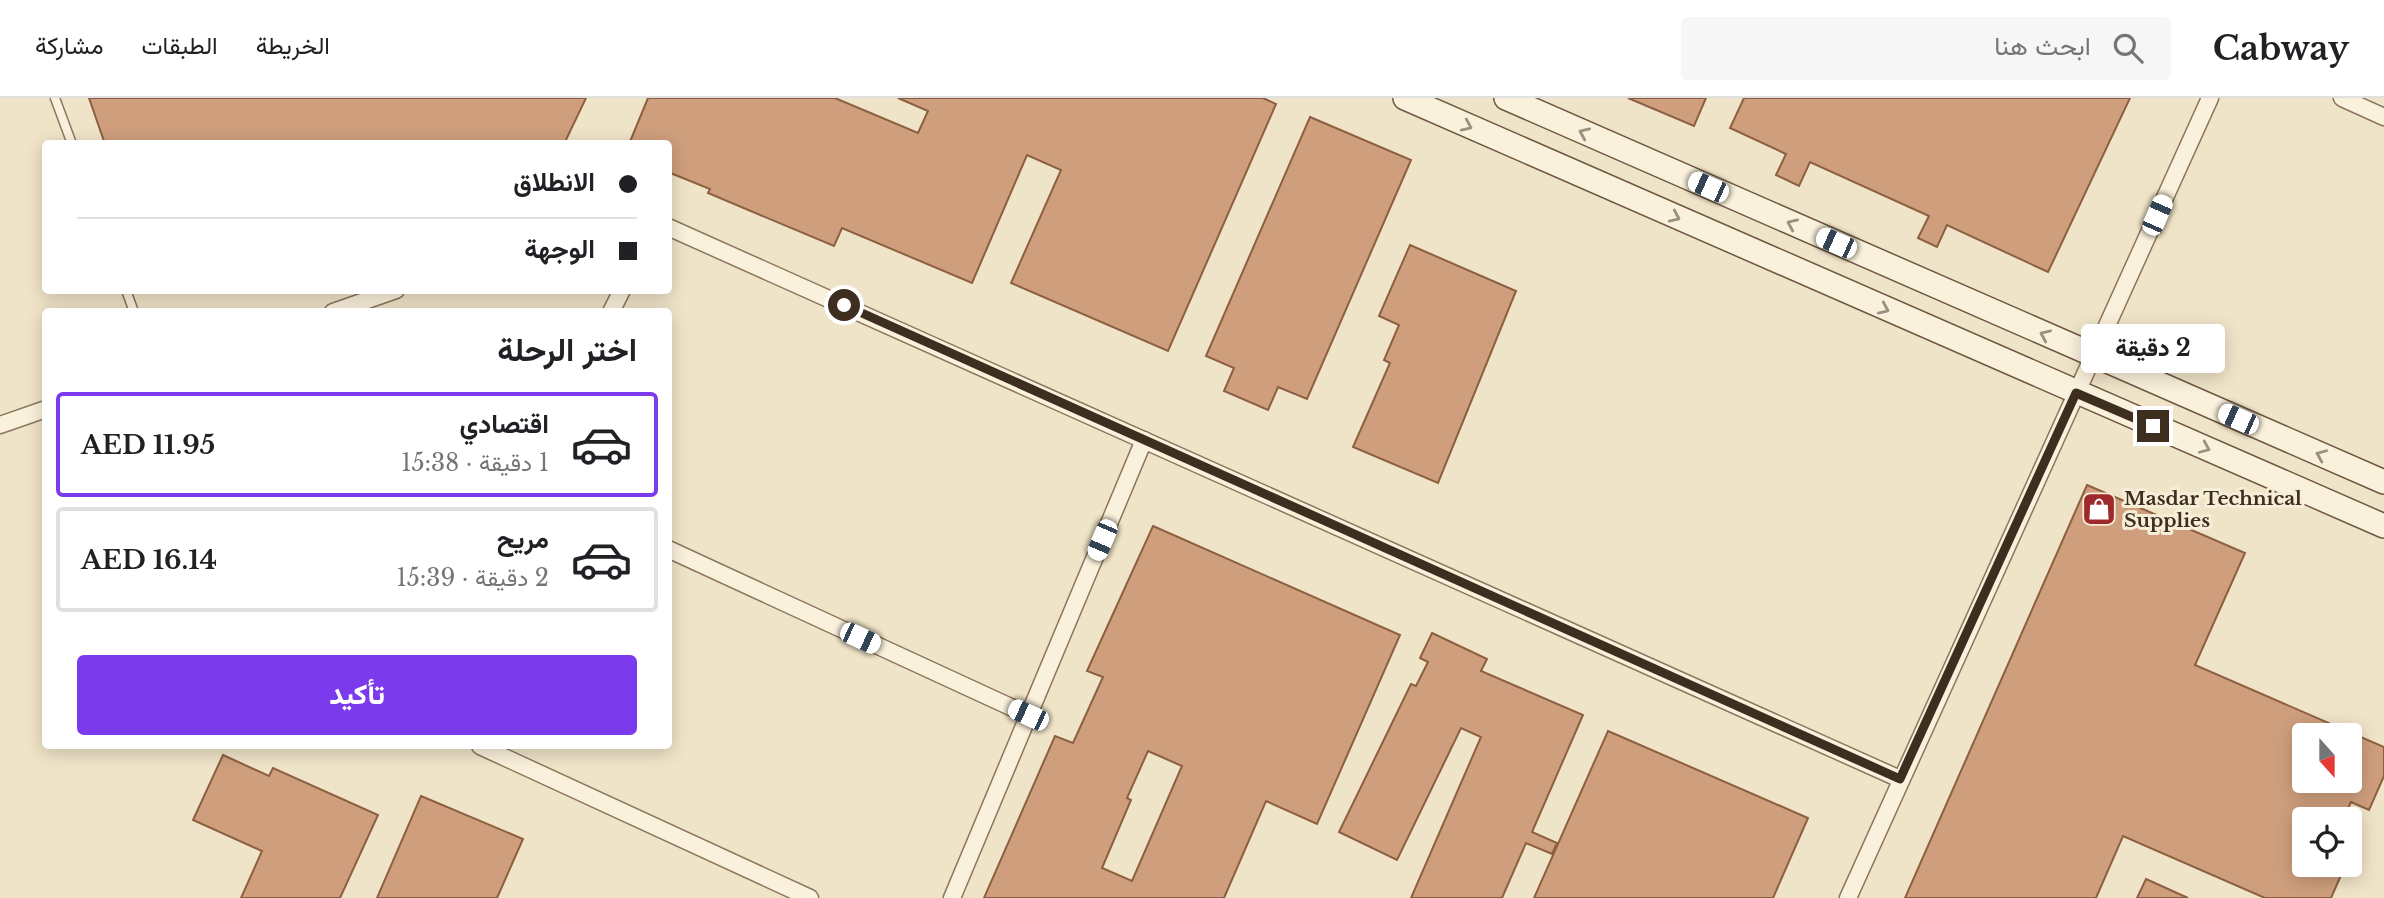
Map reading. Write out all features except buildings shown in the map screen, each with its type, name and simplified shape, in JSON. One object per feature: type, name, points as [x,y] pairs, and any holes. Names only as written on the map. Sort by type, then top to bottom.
[{"type":"main road","points":[[1405,98],[2384,526]]},
{"type":"main road","points":[[1506,98],[2384,482]]},
{"type":"street","points":[[1848,898],[2210,98]]},
{"type":"street","points":[[2342,98],[2384,117]]},
{"type":"street","points":[[672,228],[1900,779]]},
{"type":"street","points":[[344,308],[384,294]]},
{"type":"street","points":[[0,425],[42,410]]},
{"type":"street","points":[[951,898],[1144,440]]},
{"type":"street","points":[[672,551],[1028,715]]},
{"type":"street","points":[[487,749],[810,898]]},
{"type":"lane","points":[[55,98],[71,140]]},
{"type":"place","name":"Masdar Technical Supplies","points":[[2099,509]]},
{"type":"route","points":[[844,305],[1900,779],[2076,393],[2153,426]]}]
